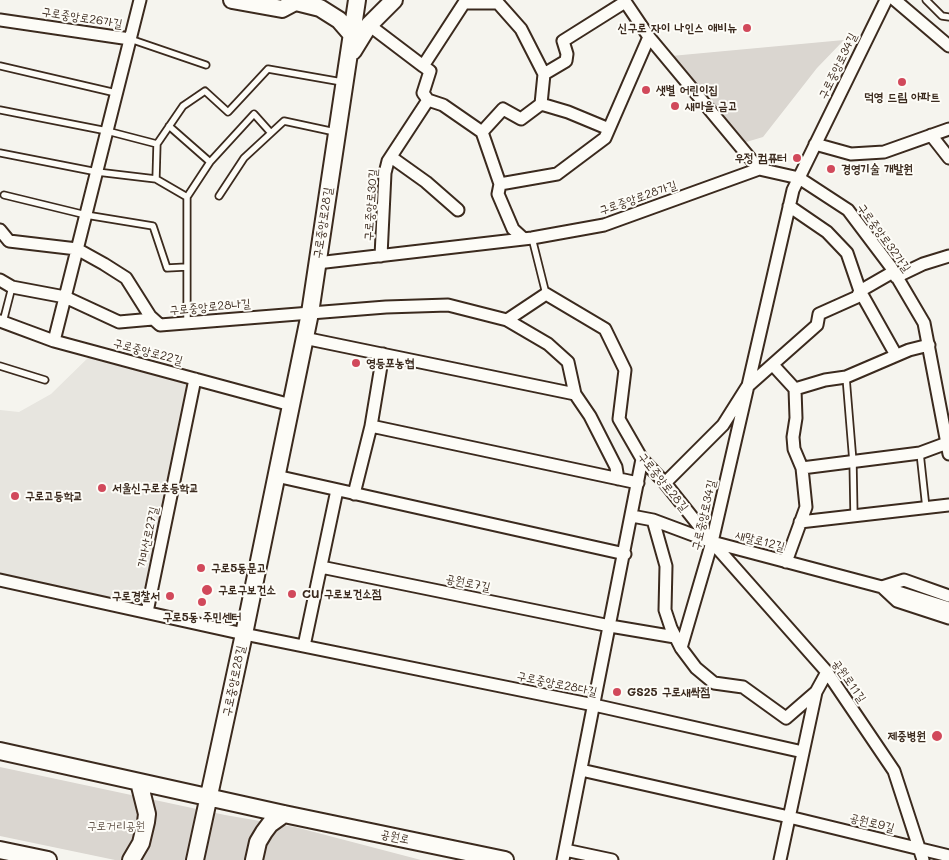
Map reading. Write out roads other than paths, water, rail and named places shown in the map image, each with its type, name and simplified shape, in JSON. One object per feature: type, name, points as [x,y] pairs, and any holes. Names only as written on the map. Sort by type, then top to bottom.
[{"type":"street","name":"구로중앙로26가길","points":[[54,341],[140,0]]},
{"type":"street","points":[[232,0],[282,9],[298,1],[320,8],[339,20],[352,36]]},
{"type":"street","name":"구로중앙로28길","points":[[195,860],[310,313],[357,0]]},
{"type":"street","points":[[349,60],[359,39],[369,25],[394,0]]},
{"type":"street","name":"구로중앙로34길","points":[[682,648],[712,542],[793,190],[886,0]]},
{"type":"street","points":[[895,0],[949,46]]},
{"type":"street","points":[[423,66],[464,1],[498,3],[521,29],[544,74],[541,104],[521,118],[503,109],[482,132]]},
{"type":"street","points":[[544,74],[566,61],[567,54],[562,41],[624,1],[649,37],[759,169]]},
{"type":"street","name":"구로중앙로26가길","points":[[0,20],[130,40]]},
{"type":"street","points":[[369,25],[430,71],[423,93],[428,100],[443,105],[482,132],[500,184],[498,194],[513,229],[528,239]]},
{"type":"street","points":[[500,184],[557,174],[605,138],[649,37]]},
{"type":"street","name":"구로중앙로30길","points":[[381,256],[385,173],[391,157],[428,100]]},
{"type":"street","points":[[541,104],[568,112],[609,129]]},
{"type":"street","points":[[816,144],[851,154],[884,152],[949,129]]},
{"type":"street","points":[[931,135],[949,158]]},
{"type":"street","name":"구로중앙로30길","points":[[391,157],[426,182],[458,210]]},
{"type":"street","name":"구로중앙로32가길","points":[[759,169],[799,178],[848,210],[895,274],[924,323],[944,393],[948,448]]},
{"type":"street","name":"구로중앙로28가길","points":[[317,263],[528,239],[604,225],[759,169]]},
{"type":"street","points":[[790,206],[827,232],[847,253],[860,291],[896,355]]},
{"type":"street","name":"구로중앙로28나길","points":[[0,230],[10,241],[77,249],[104,264],[126,278],[153,319],[160,325],[310,313]]},
{"type":"street","name":"구로중앙로34길","points":[[665,482],[723,425],[747,387],[817,325],[818,314],[858,297],[860,291],[895,274],[949,256]]},
{"type":"street","points":[[0,280],[12,287],[65,297],[119,322],[153,319]]},
{"type":"street","points":[[507,320],[546,294]]},
{"type":"street","name":"구로중앙로28길","points":[[546,294],[605,329],[625,370],[619,419],[642,459],[665,482],[712,542]]},
{"type":"street","points":[[310,313],[386,307],[448,305],[507,320],[548,344],[568,362],[575,394],[590,416],[616,467],[618,479]]},
{"type":"street","name":"구로중앙로22길","points":[[1,321],[54,341],[291,405]]},
{"type":"street","points":[[304,338],[575,394]]},
{"type":"street","points":[[796,389],[846,376],[909,350],[930,345]]},
{"type":"street","points":[[354,494],[371,426],[383,354]]},
{"type":"street","points":[[773,365],[796,389],[796,418],[792,437],[794,449],[802,468],[806,507],[786,562]]},
{"type":"street","name":"가마산로27길","points":[[147,612],[195,379]]},
{"type":"street","points":[[371,426],[638,483]]},
{"type":"street","points":[[802,468],[948,448]]},
{"type":"street","points":[[612,860],[564,855],[625,554],[642,459]]},
{"type":"street","points":[[276,476],[625,554]]},
{"type":"street","points":[[304,646],[338,490]]},
{"type":"street","points":[[800,522],[949,505]]},
{"type":"street","name":"새말로12길","points":[[632,516],[653,520],[712,542],[882,587],[949,608]]},
{"type":"street","points":[[653,520],[666,566],[665,610],[675,637],[696,668],[714,683],[743,687],[786,718],[816,692]]},
{"type":"street","name":"공원로11길","points":[[712,542],[827,672],[894,771],[922,855]]},
{"type":"street","name":"공원로7길","points":[[321,567],[610,626],[675,637]]},
{"type":"street","points":[[0,580],[244,634]]},
{"type":"street","name":"새말로12길","points":[[882,587],[904,580],[949,596]]},
{"type":"street","name":"새말로12길","points":[[882,587],[897,601],[949,618]]},
{"type":"street","name":"구로중앙로28다길","points":[[244,634],[594,705],[804,752]]},
{"type":"street","points":[[780,860],[816,692],[827,672]]},
{"type":"street","name":"공원로","points":[[0,751],[284,814],[505,860]]},
{"type":"street","points":[[581,770],[789,817]]},
{"type":"street","points":[[131,860],[141,843],[146,822],[139,782]]},
{"type":"street","points":[[254,860],[258,842],[264,832],[270,824],[284,814]]},
{"type":"street","name":"공원로9길","points":[[789,817],[922,855],[949,856]]},
{"type":"street","points":[[0,850],[48,860]]},
{"type":"lane","points":[[926,0],[942,16],[949,17]]},
{"type":"lane","name":"구로중앙로26가길","points":[[130,40],[206,65]]},
{"type":"lane","points":[[0,66],[116,93]]},
{"type":"lane","points":[[156,179],[157,144],[183,106],[205,91],[228,112],[268,70],[345,82]]},
{"type":"lane","points":[[0,110],[107,131],[157,144]]},
{"type":"lane","points":[[187,322],[187,197],[210,162],[254,114],[271,133]]},
{"type":"lane","points":[[219,196],[244,158],[284,121],[337,133]]},
{"type":"lane","points":[[169,126],[210,162]]},
{"type":"lane","points":[[0,153],[97,172],[156,179],[187,197]]},
{"type":"lane","points":[[4,195],[86,215],[153,226],[167,268],[186,267]]},
{"type":"lane","points":[[528,239],[546,294]]},
{"type":"lane","points":[[1,321],[12,287]]},
{"type":"lane","points":[[0,366],[45,380]]},
{"type":"lane","points":[[846,376],[854,516]]},
{"type":"lane","points":[[920,453],[926,508]]},
{"type":"place","name":"신구로 자이 나인스 애비뉴","points":[[747,28]]},
{"type":"place","name":"덕영 드림 아파트","points":[[902,82]]},
{"type":"place","name":"샛별 어린이집","points":[[646,90]]},
{"type":"place","name":"새마을 금고","points":[[675,106]]},
{"type":"place","name":"우정 컴퓨터","points":[[797,158]]},
{"type":"place","name":"경영기술 개발원","points":[[831,169]]},
{"type":"place","name":"영등포농협","points":[[356,363]]},
{"type":"place","name":"서울신구로초등학교","points":[[102,488]]},
{"type":"place","name":"구로고등학교","points":[[15,496]]},
{"type":"place","name":"구로5동문고","points":[[201,568]]},
{"type":"place","name":"구로구보건소","points":[[207,590]]},
{"type":"place","name":"CU 구로보건소점","points":[[292,594]]},
{"type":"place","name":"구로경찰서","points":[[170,596]]},
{"type":"place","name":"구로5동 주민센터","points":[[202,602]]},
{"type":"place","name":"GS25 구로새싹점","points":[[617,692]]},
{"type":"place","name":"제중병원","points":[[937,736]]},
{"type":"park label","name":"구로거리공원","points":[[116,826]]}]
